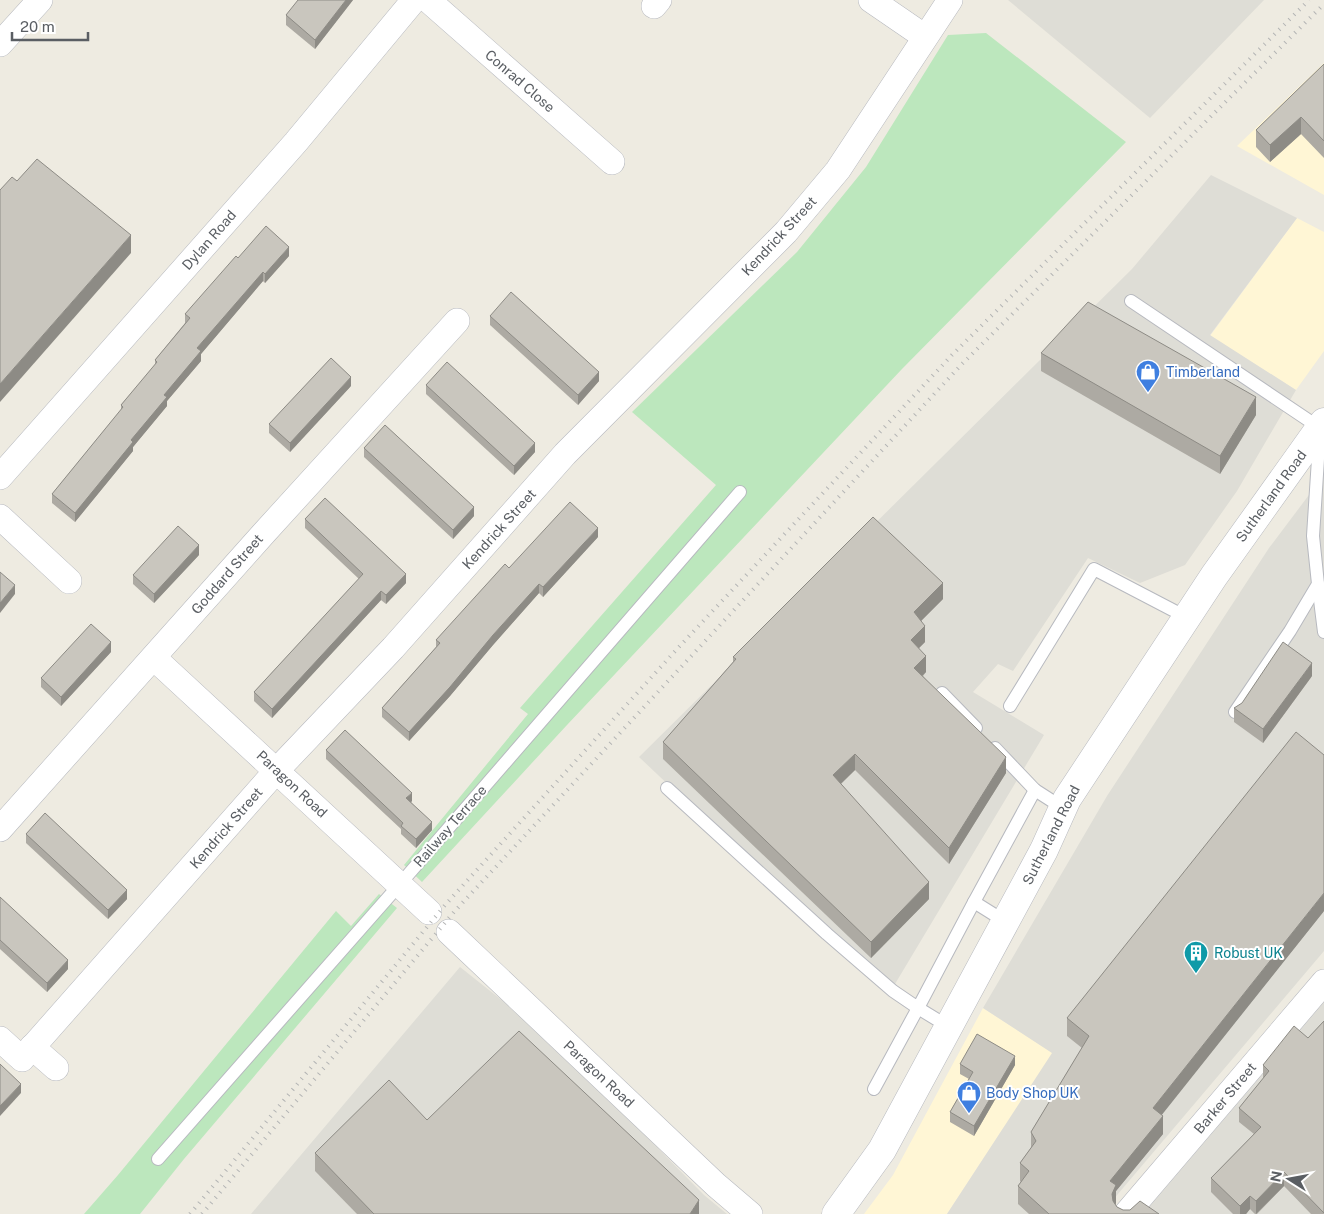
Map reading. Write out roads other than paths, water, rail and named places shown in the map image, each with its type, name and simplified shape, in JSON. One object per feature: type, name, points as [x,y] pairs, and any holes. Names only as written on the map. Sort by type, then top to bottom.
[{"type":"street","points":[[0,44],[40,0]]},
{"type":"street","name":"Dylan Road","points":[[0,477],[296,142],[414,0]]},
{"type":"street","name":"Conrad Close","points":[[428,0],[612,162]]},
{"type":"street","points":[[871,0],[925,38]]},
{"type":"street","name":"Kendrick Street","points":[[0,1039],[22,1059],[277,770],[392,648],[565,454],[786,232],[838,170],[950,0]]},
{"type":"street","name":"Goddard Street","points":[[0,829],[264,533],[457,321]]},
{"type":"street","name":"Sutherland Road","points":[[836,1214],[882,1150],[1044,850],[1067,799],[1186,617],[1322,425]]},
{"type":"street","points":[[0,517],[69,581]]},
{"type":"street","name":"Paragon Road","points":[[154,658],[429,912]]},
{"type":"street","name":"Paragon Road","points":[[449,932],[716,1185],[750,1214]]},
{"type":"street","name":"Barker Street","points":[[1126,1214],[1324,982]]},
{"type":"street","points":[[32,1047],[56,1068]]},
{"type":"lane","points":[[1130,302],[1322,425],[1313,536],[1324,632]]},
{"type":"lane","name":"Railway Terrace","points":[[158,1159],[400,884],[740,492]]},
{"type":"lane","points":[[1010,706],[1094,569],[1186,617]]},
{"type":"lane","points":[[1235,712],[1290,631],[1318,584]]},
{"type":"lane","points":[[942,693],[1035,790],[1064,808]]},
{"type":"lane","points":[[667,788],[827,934],[893,991],[949,1027]]},
{"type":"lane","points":[[874,1089],[1035,790]]},
{"type":"lane","points":[[974,902],[1006,922]]},
{"type":"railway","points":[[190,1214],[446,904],[678,648],[952,355],[1309,0]]},
{"type":"railway","points":[[202,1214],[454,912],[962,364],[1324,4]]},
{"type":"place","name":"Timberland","points":[[1148,393]]},
{"type":"place","name":"Robust UK","points":[[1196,974]]},
{"type":"place","name":"Body Shop UK","points":[[969,1114]]}]
